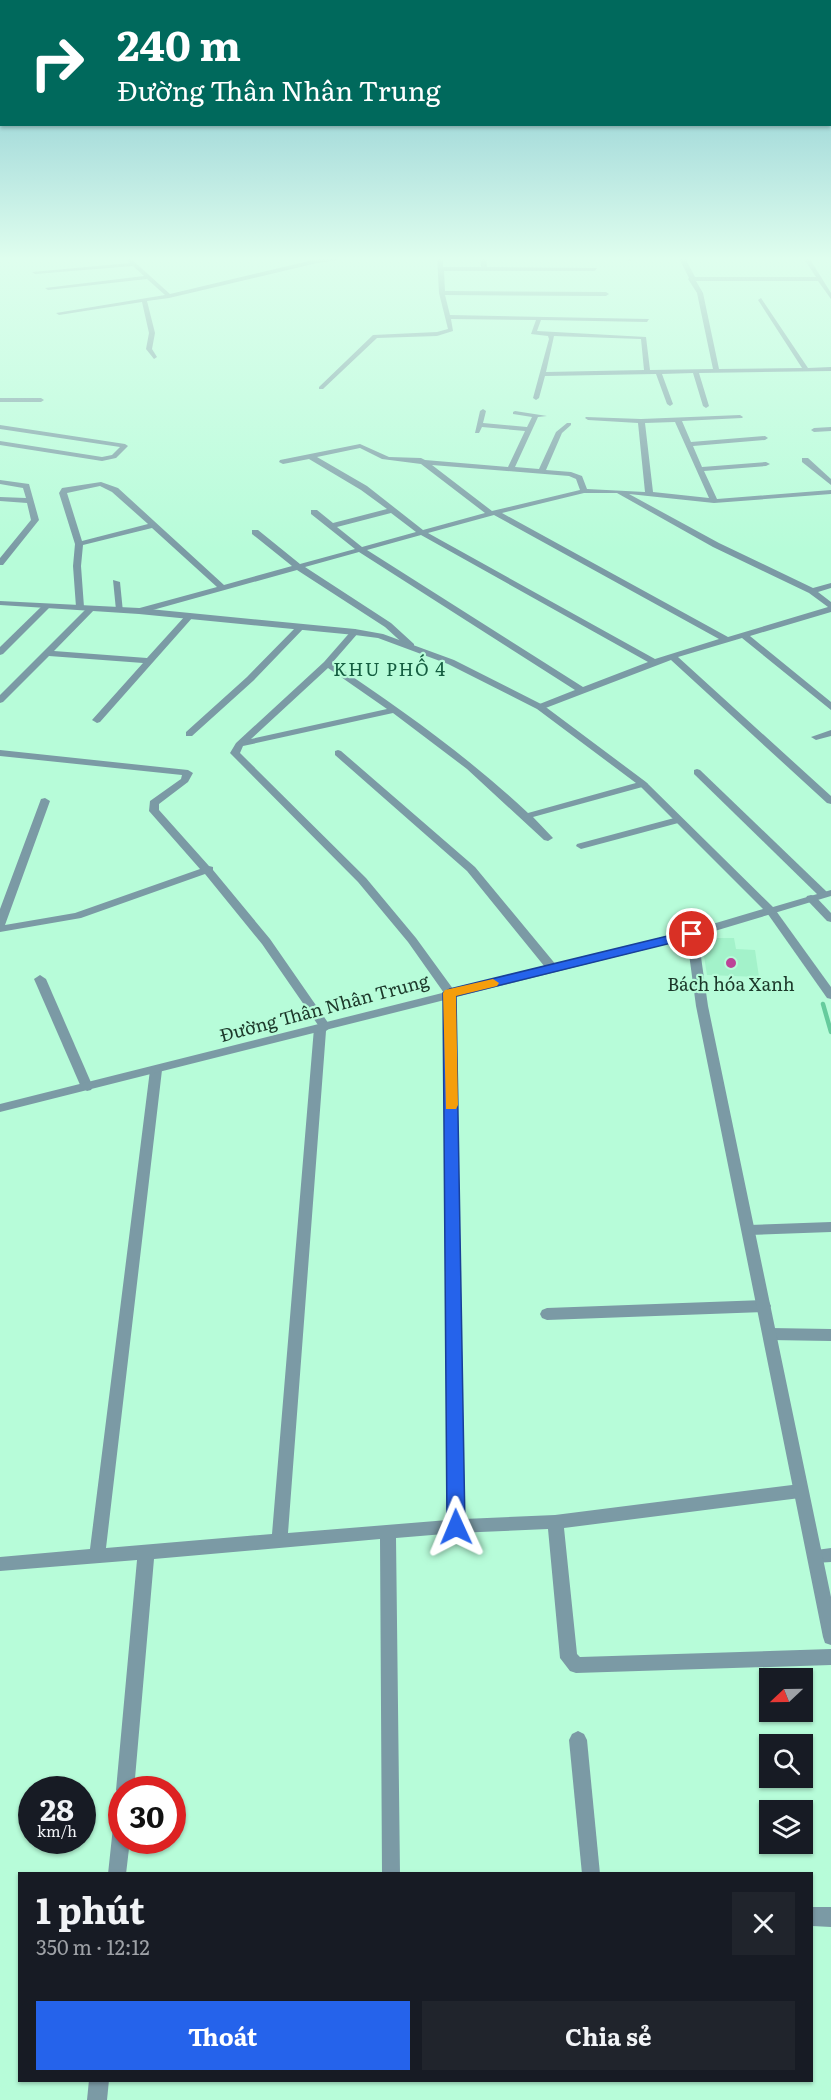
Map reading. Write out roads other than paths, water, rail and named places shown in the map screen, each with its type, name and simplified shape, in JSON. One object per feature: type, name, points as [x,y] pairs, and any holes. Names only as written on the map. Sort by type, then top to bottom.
[{"type":"street","points":[[321,388],[356,354]]},
{"type":"street","points":[[536,398],[548,354]]},
{"type":"street","points":[[645,354],[647,372]]},
{"type":"street","points":[[713,354],[716,370]]},
{"type":"street","points":[[796,354],[806,369]]},
{"type":"street","points":[[544,374],[831,369]]},
{"type":"street","points":[[695,371],[706,406]]},
{"type":"street","points":[[658,372],[670,404]]},
{"type":"street","points":[[0,400],[41,400]]},
{"type":"street","points":[[483,411],[478,429],[529,429]]},
{"type":"street","points":[[512,468],[529,429],[540,416],[515,413]]},
{"type":"street","points":[[588,418],[678,421],[740,417]]},
{"type":"street","points":[[641,421],[649,494]]},
{"type":"street","points":[[678,421],[702,469],[714,501]]},
{"type":"street","points":[[542,471],[559,432],[569,424]]},
{"type":"street","points":[[0,427],[125,446],[114,457],[102,459],[0,443]]},
{"type":"street","points":[[814,430],[831,429]]},
{"type":"street","points":[[690,444],[765,438]]},
{"type":"street","points":[[283,462],[360,446],[372,449],[383,458],[512,468],[576,476],[584,491]]},
{"type":"street","points":[[310,456],[364,488],[422,532],[655,663]]},
{"type":"street","points":[[421,460],[493,512],[727,640]]},
{"type":"street","points":[[805,460],[831,483]]},
{"type":"street","points":[[702,469],[766,464]]},
{"type":"street","points":[[0,482],[26,486],[35,520],[0,564]]},
{"type":"street","points":[[80,608],[77,566],[79,544],[64,490],[108,485],[224,588]]},
{"type":"street","points":[[139,611],[300,568],[493,512],[584,491],[617,491],[714,501],[831,492]]},
{"type":"street","points":[[617,491],[716,545],[812,591],[831,608]]},
{"type":"street","points":[[0,499],[31,501]]},
{"type":"street","points":[[331,526],[393,510]]},
{"type":"street","points":[[314,512],[361,550],[583,691]]},
{"type":"street","points":[[79,544],[154,525]]},
{"type":"street","points":[[255,532],[300,568],[388,625],[411,646]]},
{"type":"street","points":[[116,582],[120,610]]},
{"type":"street","points":[[812,591],[831,585]]},
{"type":"street","points":[[0,603],[139,611],[355,632],[380,636],[451,662],[540,707],[643,784],[770,910],[831,995]]},
{"type":"street","points":[[0,652],[47,606]]},
{"type":"street","points":[[0,700],[92,608]]},
{"type":"street","points":[[540,707],[672,656],[831,608]]},
{"type":"street","points":[[97,720],[189,616]]},
{"type":"street","points":[[189,734],[250,679],[301,627]]},
{"type":"street","points":[[355,632],[327,664],[235,750],[236,756],[362,880],[412,940],[450,993],[456,1527]]},
{"type":"street","points":[[744,635],[831,707]]},
{"type":"street","points":[[47,653],[150,661]]},
{"type":"street","points":[[672,656],[831,801]]},
{"type":"street","points":[[327,664],[396,710],[527,816],[548,838]]},
{"type":"street","points":[[239,745],[396,710]]},
{"type":"street","points":[[816,737],[831,733]]},
{"type":"street","points":[[0,753],[186,771],[188,776],[185,780],[154,803],[154,811],[208,869],[269,943],[322,1027],[279,1541]]},
{"type":"street","points":[[338,753],[471,869],[553,969]]},
{"type":"street","points":[[697,772],[827,893]]},
{"type":"street","points":[[527,816],[643,784]]},
{"type":"street","points":[[0,924],[45,801]]},
{"type":"street","points":[[581,846],[678,820]]},
{"type":"street","points":[[0,929],[77,916],[208,869]]},
{"type":"street","name":"Đường Thân Nhân Trung","points":[[0,1108],[692,934],[827,893]]},
{"type":"street","points":[[811,898],[831,919]]},
{"type":"street","points":[[692,934],[702,1006],[800,1491],[823,1556],[830,1629]]},
{"type":"street","points":[[40,979],[87,1087]]},
{"type":"street","points":[[97,1557],[156,1070]]},
{"type":"street","points":[[748,1230],[831,1227]]},
{"type":"street","points":[[547,1314],[764,1306]]},
{"type":"street","points":[[770,1334],[831,1335]]},
{"type":"street","points":[[0,1564],[456,1527],[555,1522],[800,1491]]},
{"type":"street","points":[[555,1522],[568,1658],[576,1665],[831,1657]]},
{"type":"street","points":[[388,1533],[391,1872]]},
{"type":"street","points":[[126,1776],[146,1552]]},
{"type":"street","points":[[578,1740],[591,1872]]},
{"type":"street","points":[[117,1872],[119,1854]]},
{"type":"street","points":[[813,1917],[831,1917]]},
{"type":"street","points":[[97,2100],[99,2082]]},
{"type":"waterway","points":[[823,1004],[831,1032]]},
{"type":"place","name":"Bách hóa Xanh","points":[[731,963]]},
{"type":"district","name":"KHU PHỐ 4","points":[[390,668]]}]
